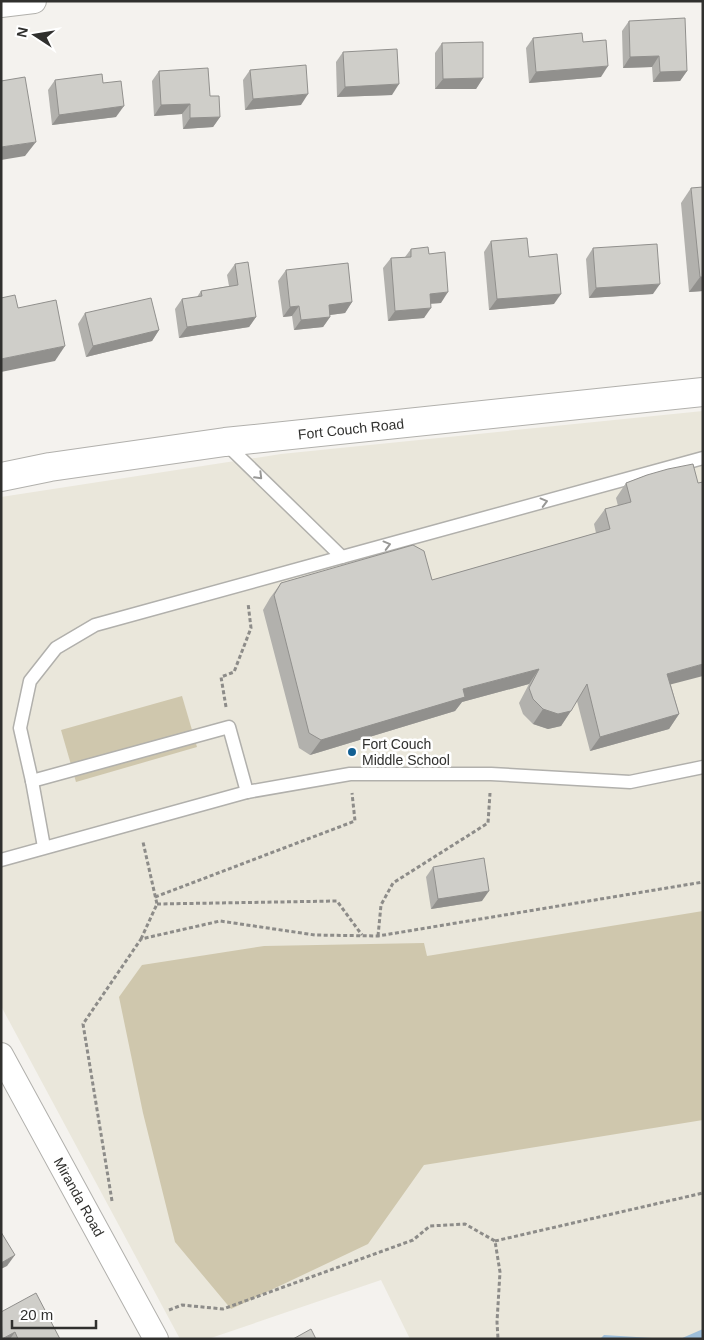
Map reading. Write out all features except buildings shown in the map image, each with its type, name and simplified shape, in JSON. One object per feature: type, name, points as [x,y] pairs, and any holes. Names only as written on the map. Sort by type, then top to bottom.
[{"type":"street","points":[[1,5],[34,1]]},
{"type":"street","name":"Fort Couch Road","points":[[1,477],[60,466],[225,442],[703,392]]},
{"type":"street","name":"Miranda Road","points":[[1,1055],[151,1330]]},
{"type":"lane","points":[[225,442],[342,557]]},
{"type":"lane","points":[[44,847],[20,728],[30,681],[56,648],[94,626],[703,458]]},
{"type":"lane","points":[[32,781],[229,727],[247,792]]},
{"type":"lane","points":[[1,860],[247,792],[350,774],[491,774],[630,782],[703,767]]},
{"type":"path","points":[[229,727],[221,677],[234,672],[251,628],[247,598]]},
{"type":"path","points":[[155,897],[355,821],[350,774]]},
{"type":"path","points":[[378,936],[381,905],[393,883],[488,824],[491,774]]},
{"type":"path","points":[[89,1216],[113,1206],[83,1024],[141,939],[157,904],[138,821]]},
{"type":"path","points":[[141,939],[220,921],[315,935],[378,936],[703,882]]},
{"type":"path","points":[[157,904],[337,901],[362,936]]},
{"type":"path","points":[[151,1330],[182,1305],[223,1309],[412,1240],[430,1226],[465,1224],[495,1241],[703,1193]]},
{"type":"path","points":[[495,1241],[500,1272],[497,1322],[498,1339]]},
{"type":"shaded area","name":"Fort Couch Middle School","points":[[703,411],[703,1339],[410,1339],[381,1280],[208,1339],[180,1339],[1,1006],[1,497],[281,454]]},
{"type":"shaded area","points":[[182,696],[197,747],[76,782],[61,730]]},
{"type":"shaded area","points":[[703,911],[703,1120],[424,1165],[368,1244],[231,1309],[175,1242],[143,1113],[119,997],[142,965],[264,946],[424,943],[427,956]]},
{"type":"water","points":[[703,1329],[703,1339],[680,1339]]},
{"type":"water","points":[[604,1335],[668,1339],[600,1339]]},
{"type":"place","name":"Fort Couch Middle School","points":[[352,752]]}]
